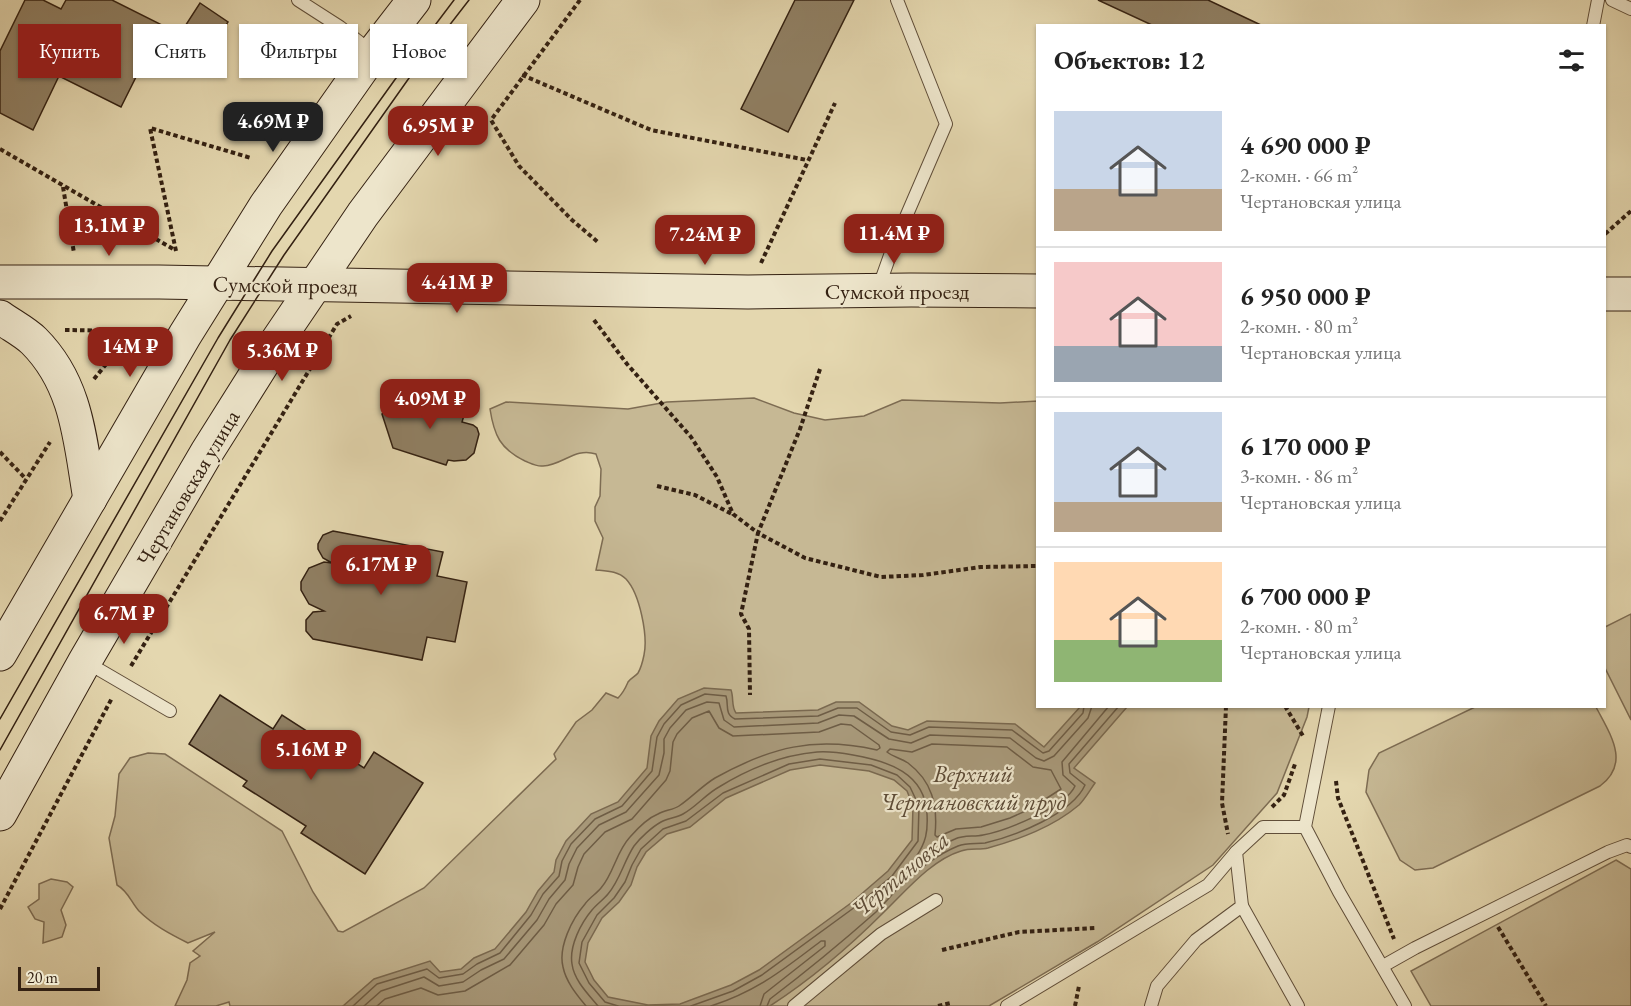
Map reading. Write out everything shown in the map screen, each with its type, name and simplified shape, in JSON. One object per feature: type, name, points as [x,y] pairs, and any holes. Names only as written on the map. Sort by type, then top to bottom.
[{"type":"main road","points":[[395,24],[414,0]]},
{"type":"main road","name":"Чертановская улица","points":[[0,814],[85,661],[207,453],[313,285],[363,214],[523,0]]},
{"type":"main road","points":[[4,638],[90,500],[185,335],[266,205],[370,57]]},
{"type":"main road","name":"Сумской проезд","points":[[0,282],[748,292],[1036,291]]},
{"type":"main road","points":[[1606,294],[1631,294]]},
{"type":"main road","points":[[0,318],[33,340],[58,370],[73,406],[90,500]]},
{"type":"lane","points":[[298,0],[340,27],[370,51]]},
{"type":"lane","points":[[877,290],[946,124],[897,0]]},
{"type":"lane","points":[[1593,24],[1598,0]]},
{"type":"lane","points":[[1612,0],[1631,9]]},
{"type":"lane","points":[[85,661],[170,711]]},
{"type":"lane","points":[[1329,708],[1305,827],[1339,892],[1405,1006]]},
{"type":"lane","points":[[1007,1006],[1208,885],[1236,852],[1263,827],[1305,827]]},
{"type":"lane","points":[[1383,966],[1608,852],[1627,846],[1631,847]]},
{"type":"lane","points":[[1236,852],[1242,906],[1298,1006]]},
{"type":"lane","points":[[794,1006],[881,934],[936,900]]},
{"type":"lane","points":[[1151,1006],[1157,986],[1196,940],[1242,906]]},
{"type":"path","points":[[580,0],[522,75],[491,120],[519,166],[572,220],[599,243]]},
{"type":"path","points":[[522,75],[651,130],[807,160]]},
{"type":"path","points":[[748,292],[835,103]]},
{"type":"path","points":[[0,149],[176,251],[150,128],[251,158]]},
{"type":"path","points":[[63,187],[75,257]]},
{"type":"path","points":[[1606,233],[1631,211]]},
{"type":"path","points":[[0,909],[121,683],[337,324],[357,315]]},
{"type":"path","points":[[592,317],[627,364],[691,438],[717,477],[733,514]]},
{"type":"path","points":[[750,695],[749,629],[741,614],[758,533],[800,429],[820,369]]},
{"type":"path","points":[[0,452],[26,479]]},
{"type":"path","points":[[657,486],[695,495],[733,514],[758,533],[805,558],[880,577],[923,575],[981,567],[1036,566]]},
{"type":"path","points":[[1226,708],[1222,803],[1229,837],[1236,852]]},
{"type":"path","points":[[1286,708],[1305,739]]},
{"type":"path","points":[[1269,810],[1284,795],[1296,761]]},
{"type":"path","points":[[1336,776],[1338,798],[1395,940]]},
{"type":"path","points":[[1489,911],[1545,1006]]},
{"type":"path","points":[[942,950],[1019,932],[1042,930]]},
{"type":"path","points":[[938,1006],[951,1003]]},
{"type":"shaded area","points":[[754,398],[794,413],[825,420],[864,416],[902,400],[1000,403],[1036,401],[1036,708],[1309,708],[1277,793],[1213,865],[1097,942],[989,1006],[230,1006],[229,1002],[216,1006],[175,1006],[187,980],[190,963],[200,956],[193,951],[215,932],[188,943],[150,921],[139,911],[127,893],[117,885],[109,838],[115,816],[119,774],[130,758],[148,753],[165,754],[282,831],[313,892],[338,931],[343,932],[424,888],[556,759],[554,754],[576,722],[592,710],[606,693],[618,698],[620,696],[628,682],[638,673],[644,655],[645,637],[642,616],[631,586],[619,574],[596,570],[603,538],[595,521],[595,507],[600,496],[601,469],[596,454],[589,452],[575,454],[550,465],[531,464],[504,446],[496,434],[490,409],[506,402],[628,409],[667,402]]},
{"type":"shaded area","points":[[1631,614],[1631,720],[1606,670],[1606,626]]},
{"type":"shaded area","points":[[1473,708],[1597,708],[1612,738],[1616,758],[1609,777],[1600,786],[1433,868],[1415,870],[1400,860],[1366,792],[1369,770],[1379,753]]},
{"type":"shaded area","points":[[1616,860],[1631,869],[1631,1006],[1431,1006],[1411,971]]},
{"type":"shaded area","points":[[51,879],[67,882],[73,887],[61,910],[66,925],[62,937],[43,943],[44,922],[35,919],[28,907],[39,899],[39,884]]},
{"type":"water","name":"Верхний Чертановский пруд","points":[[704,688],[731,690],[736,713],[818,710],[836,702],[859,702],[892,726],[908,730],[927,721],[1015,724],[1044,747],[1079,708],[1126,708],[1074,768],[1095,783],[1079,805],[1058,820],[1024,836],[988,848],[961,851],[939,862],[919,878],[843,951],[770,1006],[343,1006],[374,979],[430,961],[440,972],[461,969],[474,958],[495,949],[526,912],[538,891],[554,872],[556,860],[566,841],[591,814],[618,802],[647,768],[651,736],[659,721],[678,699]],"holes":[[[820,765],[869,771],[894,780],[907,791],[913,806],[912,840],[888,871],[851,903],[759,970],[731,985],[680,1004],[648,1005],[608,997],[594,980],[585,962],[588,943],[602,918],[619,902],[631,885],[637,867],[646,852],[667,834],[690,827],[726,798],[790,770]]]},
{"type":"building","points":[[25,0],[43,0],[61,9],[66,0],[112,0],[160,24],[133,24],[133,78],[136,78],[121,107],[63,78],[121,78],[121,24],[18,24],[18,78],[58,78],[33,130],[0,113],[0,51]]},
{"type":"building","points":[[795,0],[854,0],[788,132],[741,109]]},
{"type":"building","points":[[1098,0],[1208,0],[1259,24],[1150,24]]},
{"type":"building","points":[[200,3],[228,22],[227,24],[186,24]]},
{"type":"building","points":[[409,393],[465,412],[462,422],[473,425],[479,434],[474,453],[466,460],[448,460],[446,465],[393,448],[382,414]]},
{"type":"building","points":[[333,531],[443,552],[437,576],[467,582],[455,642],[427,637],[422,660],[313,639],[306,631],[306,620],[313,612],[324,611],[309,604],[301,590],[301,582],[309,568],[324,562],[332,563],[323,558],[318,544],[323,535]]},
{"type":"building","points":[[220,695],[273,729],[282,715],[364,768],[374,752],[423,783],[365,874],[301,833],[306,826],[243,786],[247,781],[189,744]]},
{"type":"tram line","points":[[0,719],[218,338],[272,251],[454,0]]},
{"type":"tram line","points":[[0,750],[230,340],[284,255],[414,71],[469,0]]},
{"type":"water label","name":"Чертановка","points":[[900,874]]}]
